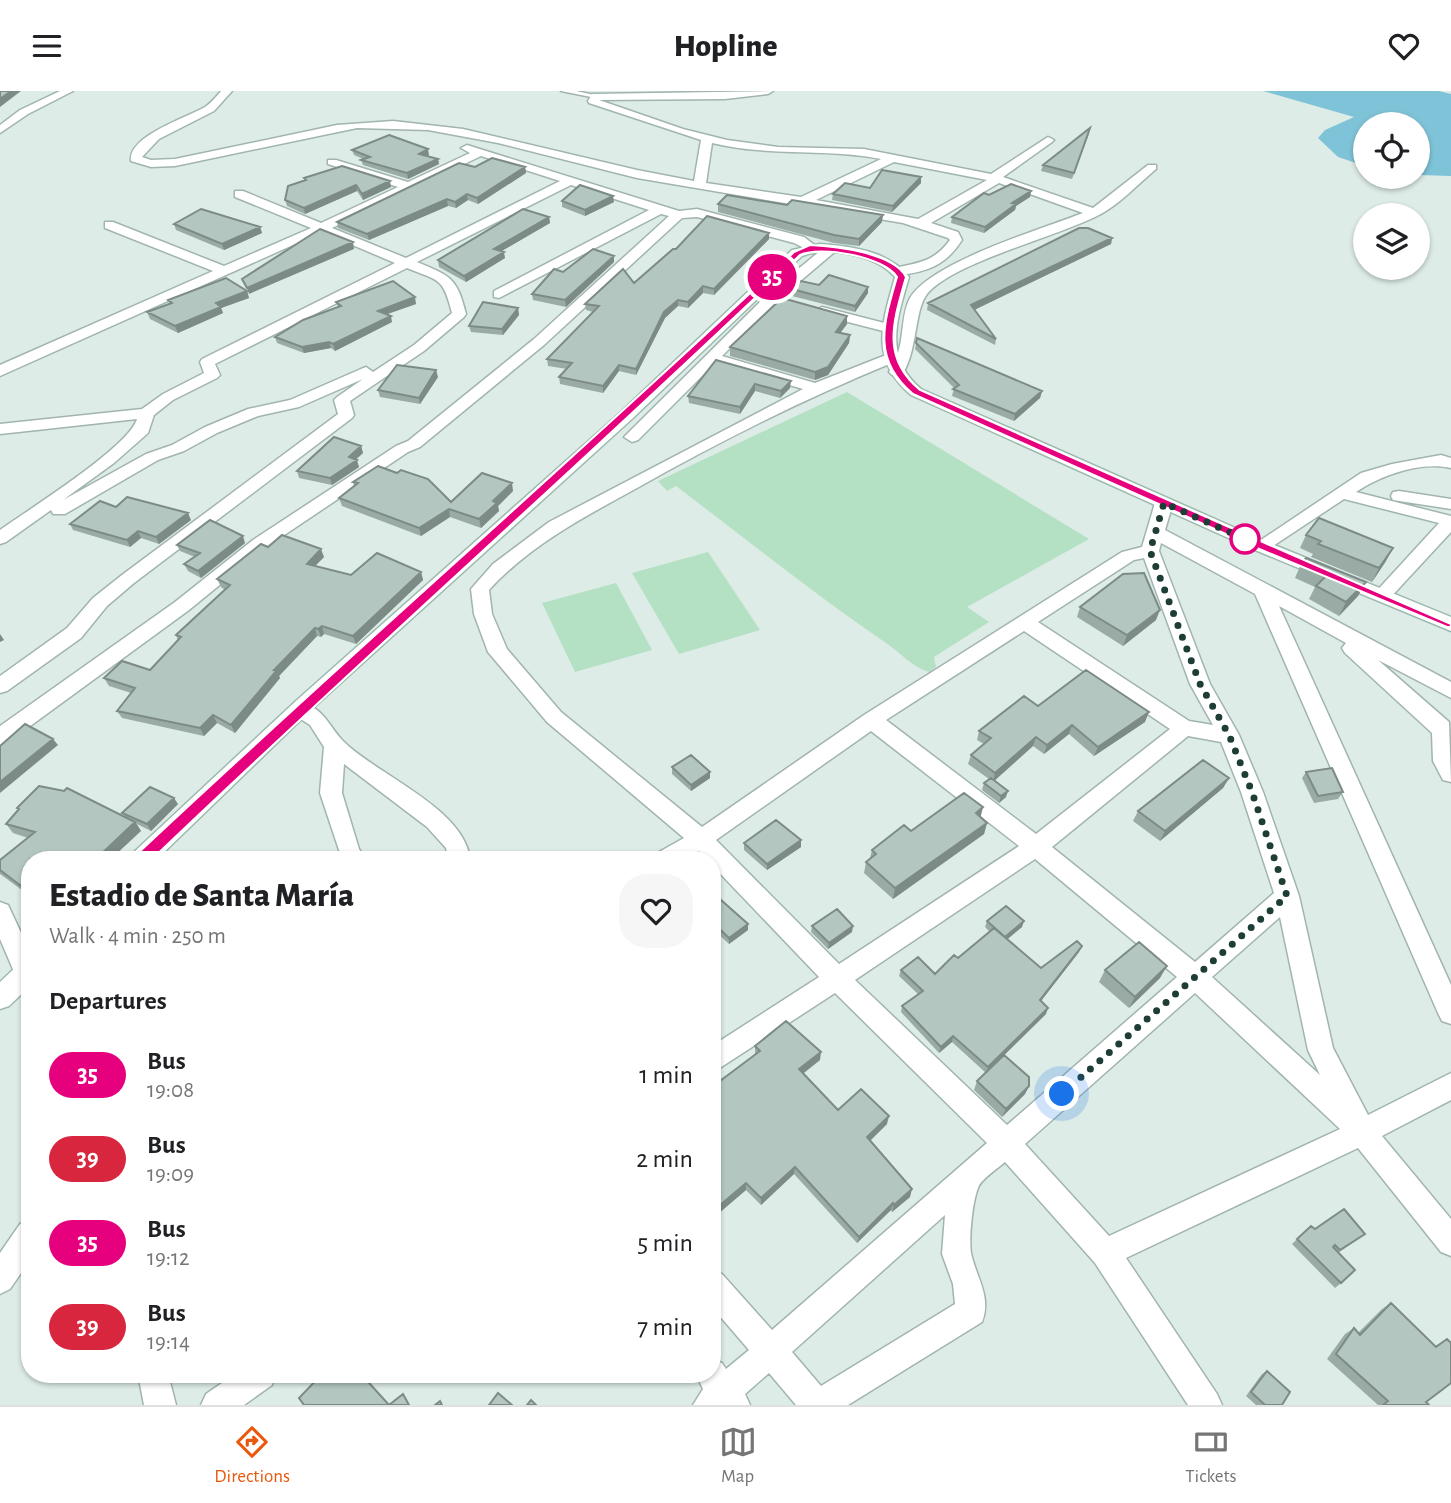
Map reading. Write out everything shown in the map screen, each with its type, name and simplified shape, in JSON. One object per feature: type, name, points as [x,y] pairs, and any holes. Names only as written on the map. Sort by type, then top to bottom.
[{"type":"street","points":[[0,130],[24,112],[68,91]]},
{"type":"street","points":[[228,91],[205,111],[167,129],[139,151],[135,159],[150,163],[178,162],[234,152],[323,129],[381,123],[428,125],[637,174],[805,200],[942,229],[953,235],[956,240],[930,267],[899,271]]},
{"type":"street","points":[[768,91],[717,96],[596,96],[593,101],[603,107],[706,138],[778,150],[847,150],[995,178],[1095,213]]},
{"type":"street","points":[[381,123],[678,215],[697,213],[799,240],[810,247],[831,249],[881,261],[899,271],[902,277],[887,328],[894,365],[904,382],[916,392],[1261,546],[1451,624]]},
{"type":"street","points":[[700,184],[706,138]]},
{"type":"street","points":[[919,224],[995,178],[1048,140]]},
{"type":"street","points":[[0,371],[411,187],[481,152]]},
{"type":"street","points":[[805,200],[892,158]]},
{"type":"street","points":[[332,162],[411,187]]},
{"type":"street","points":[[713,851],[554,717],[498,652],[483,614],[480,589],[499,568],[555,526],[660,468],[816,388],[894,365],[907,356],[911,308],[924,288],[954,269],[1095,213],[1152,167]]},
{"type":"street","points":[[0,429],[147,413],[168,397],[212,375],[207,362],[572,180]]},
{"type":"street","points":[[0,686],[74,633],[100,602],[128,579],[346,415],[342,400],[419,348],[459,314],[453,289],[444,278],[239,194]]},
{"type":"street","points":[[499,294],[660,209]]},
{"type":"street","points":[[0,737],[182,605],[259,544],[402,449],[414,444],[539,342],[678,215]]},
{"type":"street","points":[[109,225],[224,271]]},
{"type":"street","points":[[150,851],[300,709],[627,415],[797,253],[810,247]]},
{"type":"street","points":[[632,437],[710,362],[711,357],[779,299],[831,249]]},
{"type":"street","points":[[811,308],[887,328]]},
{"type":"street","points":[[26,519],[59,510],[131,468],[178,448],[211,430],[254,412],[294,404],[419,348]]},
{"type":"street","points":[[711,357],[816,388]]},
{"type":"street","points":[[0,538],[108,460],[142,430],[147,413]]},
{"type":"street","points":[[1261,546],[1367,477],[1392,469],[1441,460],[1451,463]]},
{"type":"street","points":[[1344,493],[1394,496],[1451,504]]},
{"type":"street","points":[[1344,493],[1451,521],[1382,595]]},
{"type":"street","points":[[1164,503],[1153,542],[1200,684],[1229,735],[1252,792],[1287,896],[1321,1050],[1362,1132]]},
{"type":"street","points":[[1153,542],[1264,591],[1451,691]]},
{"type":"street","points":[[681,851],[871,720],[1153,542]]},
{"type":"street","points":[[1264,591],[1273,617],[1451,1013]]},
{"type":"street","points":[[1024,622],[1184,728],[1229,735]]},
{"type":"street","points":[[1324,623],[1446,733],[1444,761],[1451,774]]},
{"type":"street","points":[[300,709],[317,720],[335,746],[435,821],[457,845],[458,851]]},
{"type":"street","points":[[871,720],[1036,847],[1195,977],[1362,1132],[1451,1242]]},
{"type":"street","points":[[721,1055],[1036,847],[1167,745],[1184,728]]},
{"type":"street","points":[[335,746],[331,793],[349,851]]},
{"type":"street","points":[[721,860],[838,980],[1006,1143],[1105,1253],[1206,1405]]},
{"type":"street","points":[[720,1394],[1287,896]]},
{"type":"street","points":[[0,912],[21,957]]},
{"type":"street","points":[[0,998],[21,981]]},
{"type":"street","points":[[1105,1253],[1362,1132],[1451,1086]]},
{"type":"street","points":[[721,1294],[818,1405],[971,1311],[968,1284],[957,1254],[956,1237],[965,1179]]},
{"type":"street","points":[[0,1279],[21,1248]]},
{"type":"street","points":[[155,1383],[160,1405]]},
{"type":"street","points":[[217,1405],[248,1383]]},
{"type":"lane","points":[[565,91],[596,96]]},
{"type":"green space","points":[[847,392],[1089,539],[967,607],[989,622],[934,657],[936,667],[929,672],[912,663],[833,605],[676,486],[667,491],[658,481]]},
{"type":"green space","points":[[708,552],[760,630],[679,654],[632,573]]},
{"type":"green space","points":[[616,583],[652,650],[575,672],[542,603]]},
{"type":"water","points":[[1263,91],[1439,91],[1451,94],[1451,176],[1430,175],[1430,112],[1353,112],[1353,117]]},
{"type":"water","points":[[1353,117],[1353,162],[1338,157],[1318,138],[1325,130]]},
{"type":"building","points":[[0,91],[11,91],[0,99]]},
{"type":"building","points":[[1090,128],[1074,173],[1043,165]]},
{"type":"building","points":[[389,135],[428,149],[419,154],[438,159],[407,173],[361,160],[370,157],[352,150]]},
{"type":"building","points":[[492,158],[525,167],[477,198],[467,194],[455,202],[447,199],[367,234],[337,222],[459,163],[475,167]]},
{"type":"building","points":[[342,166],[390,181],[362,194],[356,185],[304,208],[285,200],[288,186]]},
{"type":"building","points":[[882,170],[921,177],[893,206],[833,194],[845,183],[870,188]]},
{"type":"building","points":[[1011,184],[1031,191],[1012,203],[1016,204],[985,227],[952,217],[984,193],[989,195]]},
{"type":"building","points":[[580,185],[613,196],[585,210],[562,201]]},
{"type":"building","points":[[727,195],[787,205],[792,200],[883,215],[859,239],[834,235],[718,204]]},
{"type":"building","points":[[201,209],[260,227],[222,244],[174,224]]},
{"type":"building","points":[[523,209],[549,217],[494,249],[504,252],[464,276],[438,260]]},
{"type":"building","points":[[707,216],[769,233],[714,289],[703,286],[688,302],[678,300],[664,312],[636,369],[619,365],[603,386],[559,377],[572,363],[547,359],[599,306],[585,304],[623,269],[634,283],[676,249]]},
{"type":"building","points":[[1079,228],[1088,228],[1112,238],[971,305],[996,339],[928,303]]},
{"type":"building","points":[[320,229],[353,242],[247,288],[242,279]]},
{"type":"building","points":[[593,249],[614,256],[565,300],[532,294],[554,269],[563,272]]},
{"type":"building","points":[[829,275],[868,287],[855,306],[792,289],[801,281],[819,285]]},
{"type":"building","points":[[226,278],[247,291],[216,303],[221,307],[175,326],[147,312],[172,303],[168,300]]},
{"type":"building","points":[[393,281],[415,297],[378,311],[391,316],[333,344],[329,342],[302,347],[275,337],[303,320],[341,306],[336,302]]},
{"type":"building","points":[[782,298],[847,316],[836,332],[850,335],[828,367],[815,372],[730,347]]},
{"type":"building","points":[[483,302],[518,308],[502,329],[469,326]]},
{"type":"building","points":[[917,338],[1042,391],[1015,414],[953,389],[959,385],[916,343]]},
{"type":"building","points":[[716,360],[791,381],[781,391],[755,384],[740,407],[688,396]]},
{"type":"building","points":[[397,365],[436,370],[419,398],[378,390]]},
{"type":"building","points":[[334,437],[361,446],[349,457],[357,460],[330,478],[297,471]]},
{"type":"building","points":[[378,466],[428,479],[451,502],[482,473],[512,483],[493,501],[497,503],[479,519],[449,509],[419,528],[339,498],[358,483],[353,482]]},
{"type":"building","points":[[127,497],[188,513],[156,537],[138,531],[127,540],[70,524],[100,501],[116,507]]},
{"type":"building","points":[[1319,518],[1393,548],[1379,568],[1318,544],[1321,541],[1306,535]]},
{"type":"building","points":[[210,520],[243,536],[198,571],[184,564],[200,553],[177,545]]},
{"type":"building","points":[[282,535],[321,549],[307,564],[351,575],[377,553],[421,572],[353,636],[322,626],[315,628],[274,670],[277,670],[231,725],[213,715],[200,728],[117,711],[135,688],[104,678],[122,661],[150,670],[181,637],[176,635],[230,585],[217,579],[261,544],[268,547]]},
{"type":"building","points":[[1306,558],[1366,582],[1346,602],[1316,586],[1327,575],[1301,564]]},
{"type":"building","points":[[1144,573],[1160,610],[1127,635],[1080,607],[1123,574]]},
{"type":"building","points":[[1086,670],[1149,712],[1098,747],[1072,725],[1047,745],[1036,737],[995,773],[971,755],[991,738],[979,731],[1024,696],[1038,706]]},
{"type":"building","points":[[25,724],[53,739],[0,782],[0,746]]},
{"type":"building","points":[[691,755],[710,772],[691,785],[672,767]]},
{"type":"building","points":[[1203,760],[1229,778],[1165,831],[1138,811]]},
{"type":"building","points":[[1332,768],[1343,792],[1318,796],[1306,772]]},
{"type":"building","points":[[991,778],[1008,791],[1001,796],[984,783]]},
{"type":"building","points":[[39,786],[64,791],[67,788],[135,822],[104,851],[21,851],[21,886],[0,870],[0,860],[35,832],[6,824],[19,809],[17,808]]},
{"type":"building","points":[[150,787],[174,798],[147,824],[122,813]]},
{"type":"building","points":[[964,793],[983,807],[976,813],[987,823],[895,888],[866,862],[876,854],[872,850],[904,825],[911,831]]},
{"type":"building","points":[[776,820],[801,840],[767,864],[744,843]]},
{"type":"building","points":[[721,900],[748,924],[729,938],[721,930]]},
{"type":"building","points":[[1006,906],[1024,921],[1005,937],[987,921]]},
{"type":"building","points":[[837,909],[853,926],[829,943],[812,926]]},
{"type":"building","points":[[994,928],[1041,968],[1077,941],[1082,946],[1040,1000],[1048,1008],[988,1067],[953,1036],[941,1047],[902,1006],[923,991],[901,970],[918,957],[935,974],[954,955],[958,958]]},
{"type":"building","points":[[1139,942],[1167,966],[1135,997],[1105,970]]},
{"type":"building","points":[[786,1021],[821,1052],[799,1069],[838,1110],[861,1089],[889,1116],[867,1137],[912,1189],[894,1205],[893,1203],[859,1237],[795,1167],[761,1198],[746,1183],[721,1204],[721,1080],[760,1051],[755,1046]]},
{"type":"building","points":[[1004,1055],[1029,1077],[1029,1086],[1006,1109],[977,1081]]},
{"type":"building","points":[[1344,1209],[1365,1234],[1340,1250],[1335,1245],[1333,1247],[1355,1270],[1341,1283],[1297,1239],[1311,1226],[1315,1229]]},
{"type":"building","points":[[1391,1303],[1436,1347],[1447,1339],[1451,1343],[1451,1383],[1426,1402],[1429,1405],[1383,1405],[1388,1401],[1336,1354],[1354,1328],[1360,1335]]},
{"type":"building","points":[[1267,1371],[1290,1392],[1282,1405],[1265,1405],[1251,1392]]},
{"type":"building","points":[[313,1383],[369,1383],[389,1405],[304,1405],[299,1398]]},
{"type":"building","points":[[498,1393],[512,1405],[489,1405]]},
{"type":"building","points":[[403,1394],[409,1405],[389,1405]]},
{"type":"bus line","name":"35","points":[[150,851],[319,691],[627,415],[797,253],[810,247],[822,247],[886,262],[899,271],[902,277],[887,328],[891,358],[904,382],[916,392],[1261,546],[1451,624]]},
{"type":"route","points":[[1062,1094],[1287,896],[1252,792],[1229,735],[1200,684],[1150,551],[1164,503],[1245,539]]}]
